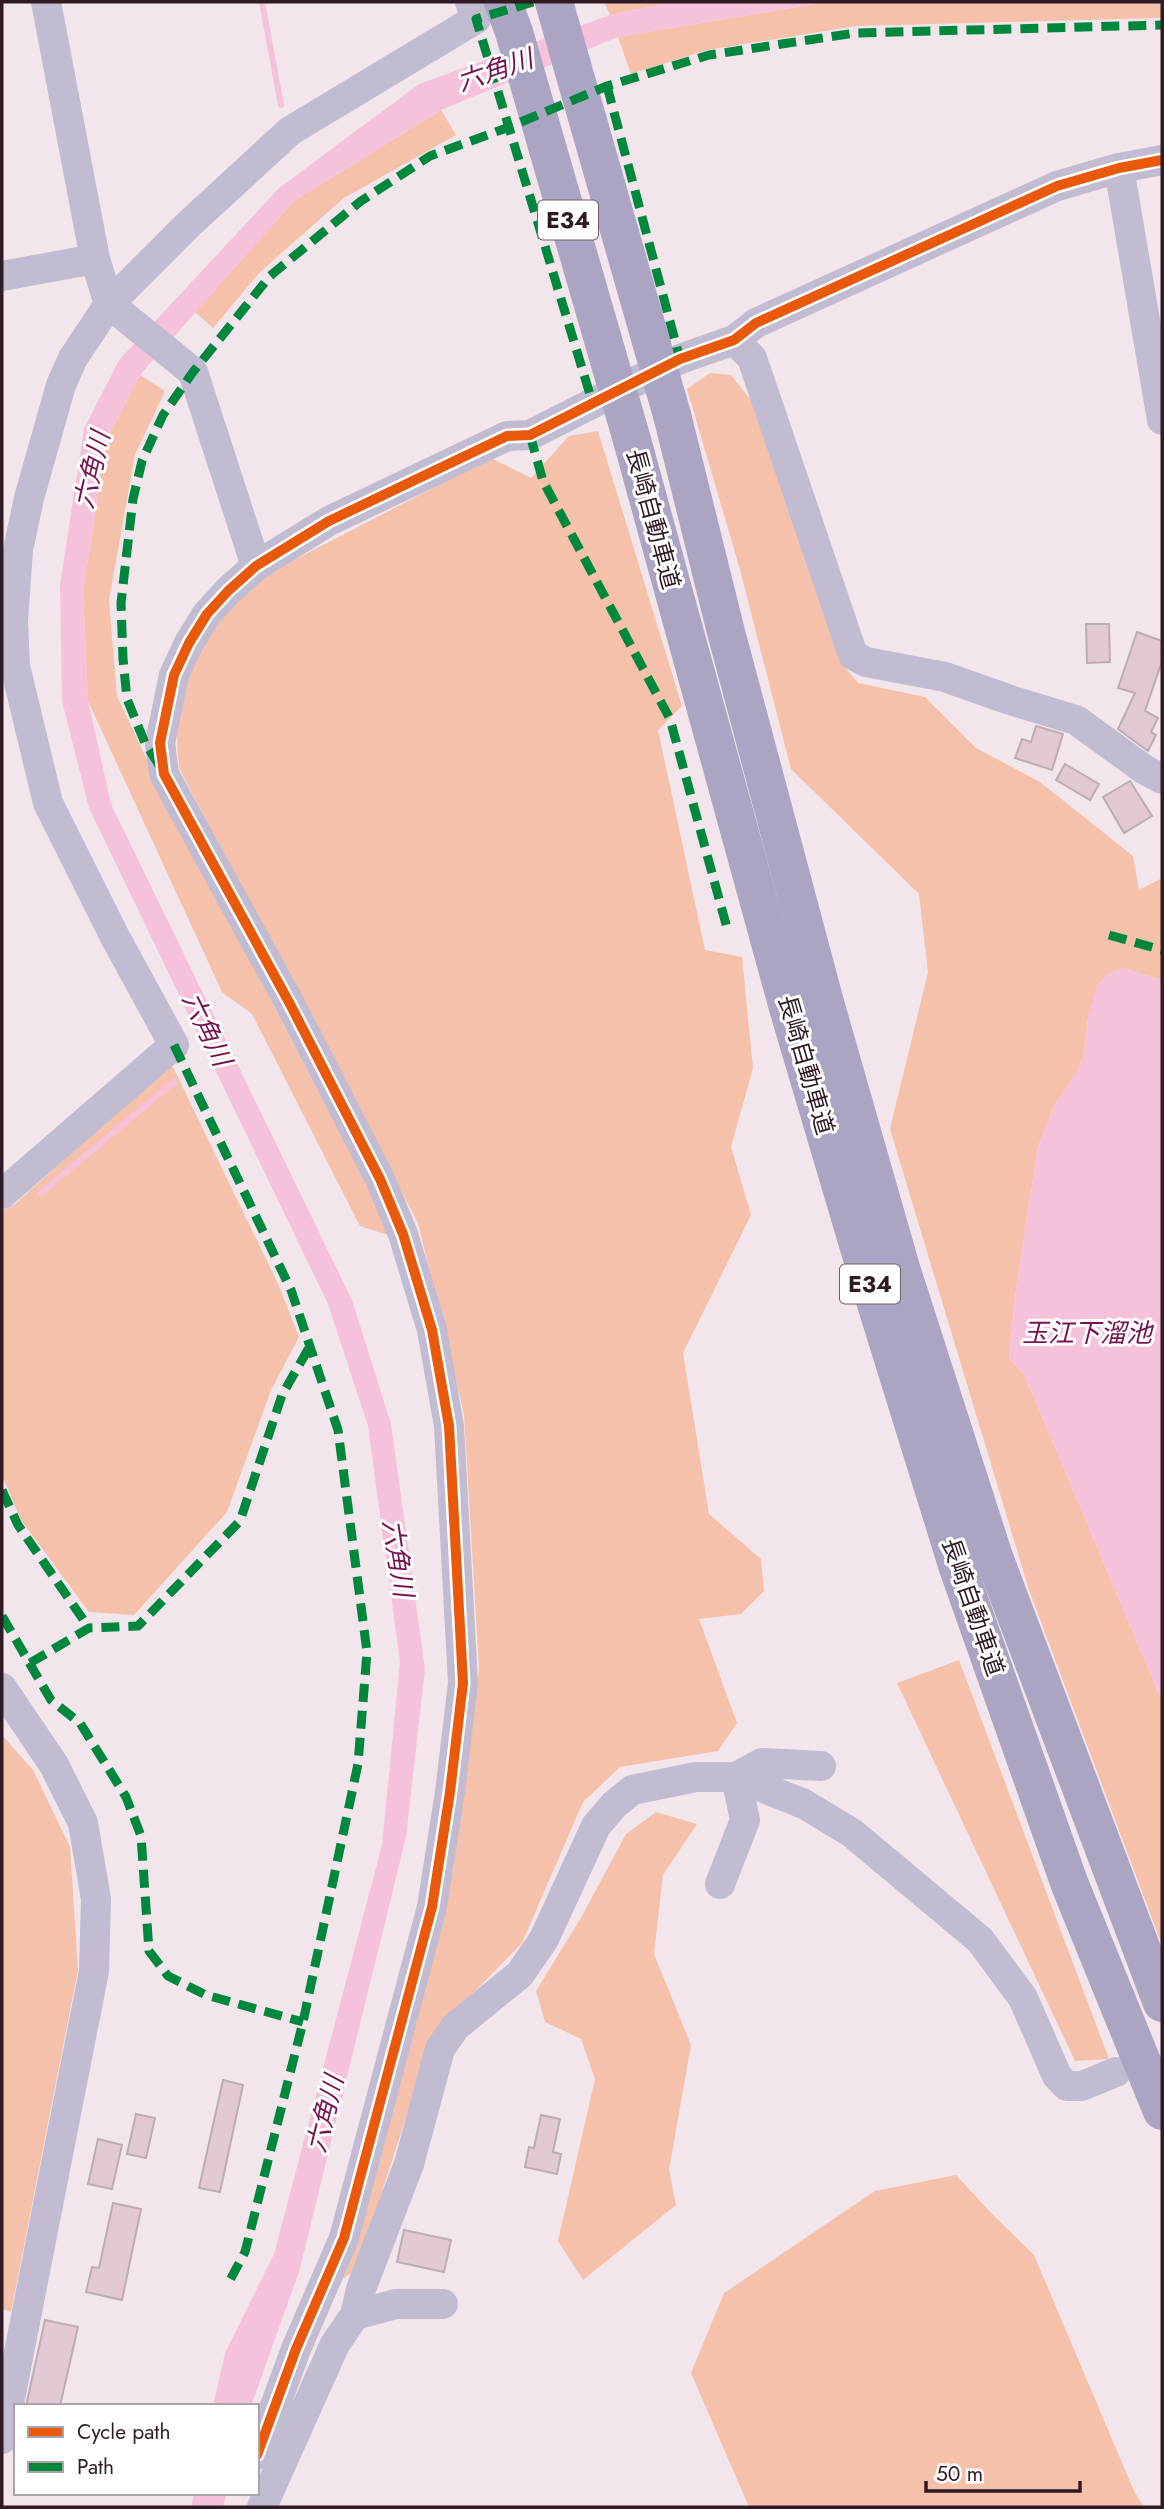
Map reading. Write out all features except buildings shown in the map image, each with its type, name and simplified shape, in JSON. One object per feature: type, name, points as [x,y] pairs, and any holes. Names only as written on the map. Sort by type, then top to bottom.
[{"type":"highway","name":"長崎自動車道","points":[[503,2],[632,440],[788,1008],[954,1555],[1070,1885],[1162,2111]]},
{"type":"highway","name":"長崎自動車道","points":[[554,2],[672,415],[726,632],[817,972],[901,1268],[994,1557],[1162,2003]]},
{"type":"street","points":[[46,2],[95,259],[109,304],[193,372],[256,566]]},
{"type":"street","points":[[2,1194],[174,1045],[115,937],[48,803],[15,666],[13,621],[18,550],[29,498],[61,386],[73,358],[109,304],[190,223],[290,131],[476,19],[470,2]]},
{"type":"street","points":[[259,2450],[296,2349],[344,2238],[429,1921],[450,1792],[463,1683],[449,1426],[432,1330],[403,1234],[380,1179],[290,1004],[164,774],[160,743],[174,675],[207,614],[228,591],[256,566],[329,521],[507,436],[530,435],[680,359],[734,340],[756,323],[1057,186],[1119,168],[1162,160]]},
{"type":"street","points":[[1119,168],[1162,420]]},
{"type":"street","points":[[2,276],[95,259]]},
{"type":"street","points":[[734,340],[752,358],[853,655],[866,662],[945,677],[1076,720],[1162,779]]},
{"type":"street","points":[[2,1688],[54,1765],[83,1823],[96,1899],[94,1971],[2,2439]]},
{"type":"street","points":[[736,1777],[762,1763],[821,1766]]},
{"type":"street","points":[[262,2507],[335,2344],[355,2315],[361,2289],[409,2164],[440,2049],[455,2027],[520,1974],[544,1939],[596,1826],[614,1805],[632,1790],[696,1777],[736,1777],[804,1804],[852,1833],[980,1940],[1023,1998],[1057,2076],[1068,2086],[1082,2086],[1116,2072]]},
{"type":"street","points":[[720,1884],[745,1820],[736,1777]]},
{"type":"street","points":[[355,2315],[396,2304],[443,2304]]},
{"type":"shaded area","points":[[604,2],[673,2],[610,15]]},
{"type":"shaded area","points":[[826,2],[1162,2],[1162,18],[856,26],[707,50],[631,74],[618,37]]},
{"type":"shaded area","points":[[441,110],[456,135],[344,198],[260,272],[213,328],[195,312],[294,201]]},
{"type":"shaded area","points":[[710,373],[731,375],[753,403],[839,660],[858,683],[925,697],[976,748],[1040,782],[1133,856],[1139,890],[1162,878],[1162,980],[1122,968],[1088,1018],[1084,1054],[1076,1074],[1055,1104],[1038,1147],[1016,1290],[1009,1358],[1025,1376],[1162,1701],[1162,1945],[1029,1590],[890,1129],[928,972],[919,894],[791,769],[739,566],[687,389]]},
{"type":"shaded area","points":[[140,375],[165,391],[135,455],[109,600],[117,696],[157,781],[394,1237],[360,1226],[252,1014],[222,992],[88,701],[83,591],[107,439]]},
{"type":"shaded area","points":[[598,431],[682,706],[658,730],[705,950],[742,957],[753,1068],[731,1147],[751,1215],[683,1353],[709,1514],[761,1559],[764,1591],[741,1614],[699,1619],[737,1723],[718,1751],[620,1767],[583,1802],[522,1943],[433,2034],[357,2269],[340,2281],[453,1871],[479,1668],[464,1414],[418,1223],[179,768],[175,709],[199,644],[246,585],[491,458],[531,478],[569,436]]},
{"type":"shaded area","points":[[171,1063],[280,1288],[299,1337],[271,1390],[227,1512],[134,1615],[89,1612],[21,1520],[2,1475],[2,1211],[15,1204]]},
{"type":"shaded area","points":[[959,1660],[1109,2059],[1075,2061],[897,1683]]},
{"type":"shaded area","points":[[2,1735],[33,1770],[70,1847],[78,1970],[11,2312],[2,2309]]},
{"type":"shaded area","points":[[656,1812],[697,1824],[663,1875],[654,1954],[691,2045],[669,2170],[676,2205],[583,2280],[558,2241],[595,2079],[581,2039],[545,2022],[536,1991],[582,1916],[626,1834]]},
{"type":"shaded area","points":[[956,2175],[1034,2255],[1134,2491],[1144,2507],[749,2507],[691,2373],[724,2293],[875,2191]]},
{"type":"water","name":"六角川","points":[[673,2],[826,2],[618,37],[441,110],[294,201],[140,375],[107,439],[83,591],[88,700],[111,804],[352,1300],[391,1424],[425,1669],[406,1837],[299,2272],[252,2404],[213,2404],[225,2353],[274,2254],[382,1845],[400,1662],[368,1426],[328,1304],[89,808],[62,701],[60,585],[84,429],[119,360],[279,188],[419,84],[610,15]]},
{"type":"water","name":"玉江下溜池","points":[[1122,968],[1162,980],[1162,1701],[1025,1376],[1009,1358],[1016,1290],[1038,1147],[1055,1104],[1076,1074],[1084,1054],[1088,1018],[1097,985],[1107,974]]},
{"type":"water","points":[[194,2495],[226,2495],[223,2507],[191,2507]]},
{"type":"waterway","points":[[262,2],[281,105]]},
{"type":"waterway","points":[[41,1193],[174,1082]]},
{"type":"marked path","points":[[533,2],[476,19],[592,401]]},
{"type":"marked path","points":[[159,765],[145,743],[127,699],[123,659],[121,603],[133,499],[142,461],[163,415],[193,372],[270,276],[361,201],[430,156],[607,86],[709,55],[855,33],[1162,25]]},
{"type":"marked path","points":[[607,86],[680,359]]},
{"type":"marked path","points":[[530,435],[543,481],[670,719],[727,928]]},
{"type":"marked path","points":[[1109,935],[1162,950]]},
{"type":"marked path","points":[[174,1045],[291,1290],[338,1430],[367,1652],[358,1764],[303,2022],[245,2252],[229,2282]]},
{"type":"marked path","points":[[30,1663],[89,1628],[138,1626],[240,1521],[282,1395],[310,1346]]},
{"type":"marked path","points":[[2,1490],[18,1525],[89,1628]]},
{"type":"marked path","points":[[2,1616],[51,1700],[80,1723],[126,1797],[141,1836],[149,1951],[168,1976],[206,1995],[303,2022]]},
{"type":"cycle path","points":[[259,2450],[296,2349],[344,2238],[432,1907],[463,1683],[449,1426],[432,1330],[403,1234],[380,1179],[290,1004],[164,774],[160,743],[174,675],[207,614],[228,591],[256,566],[329,521],[507,436],[530,435],[680,359],[734,340],[756,323],[1057,186],[1119,168],[1162,160]]}]
